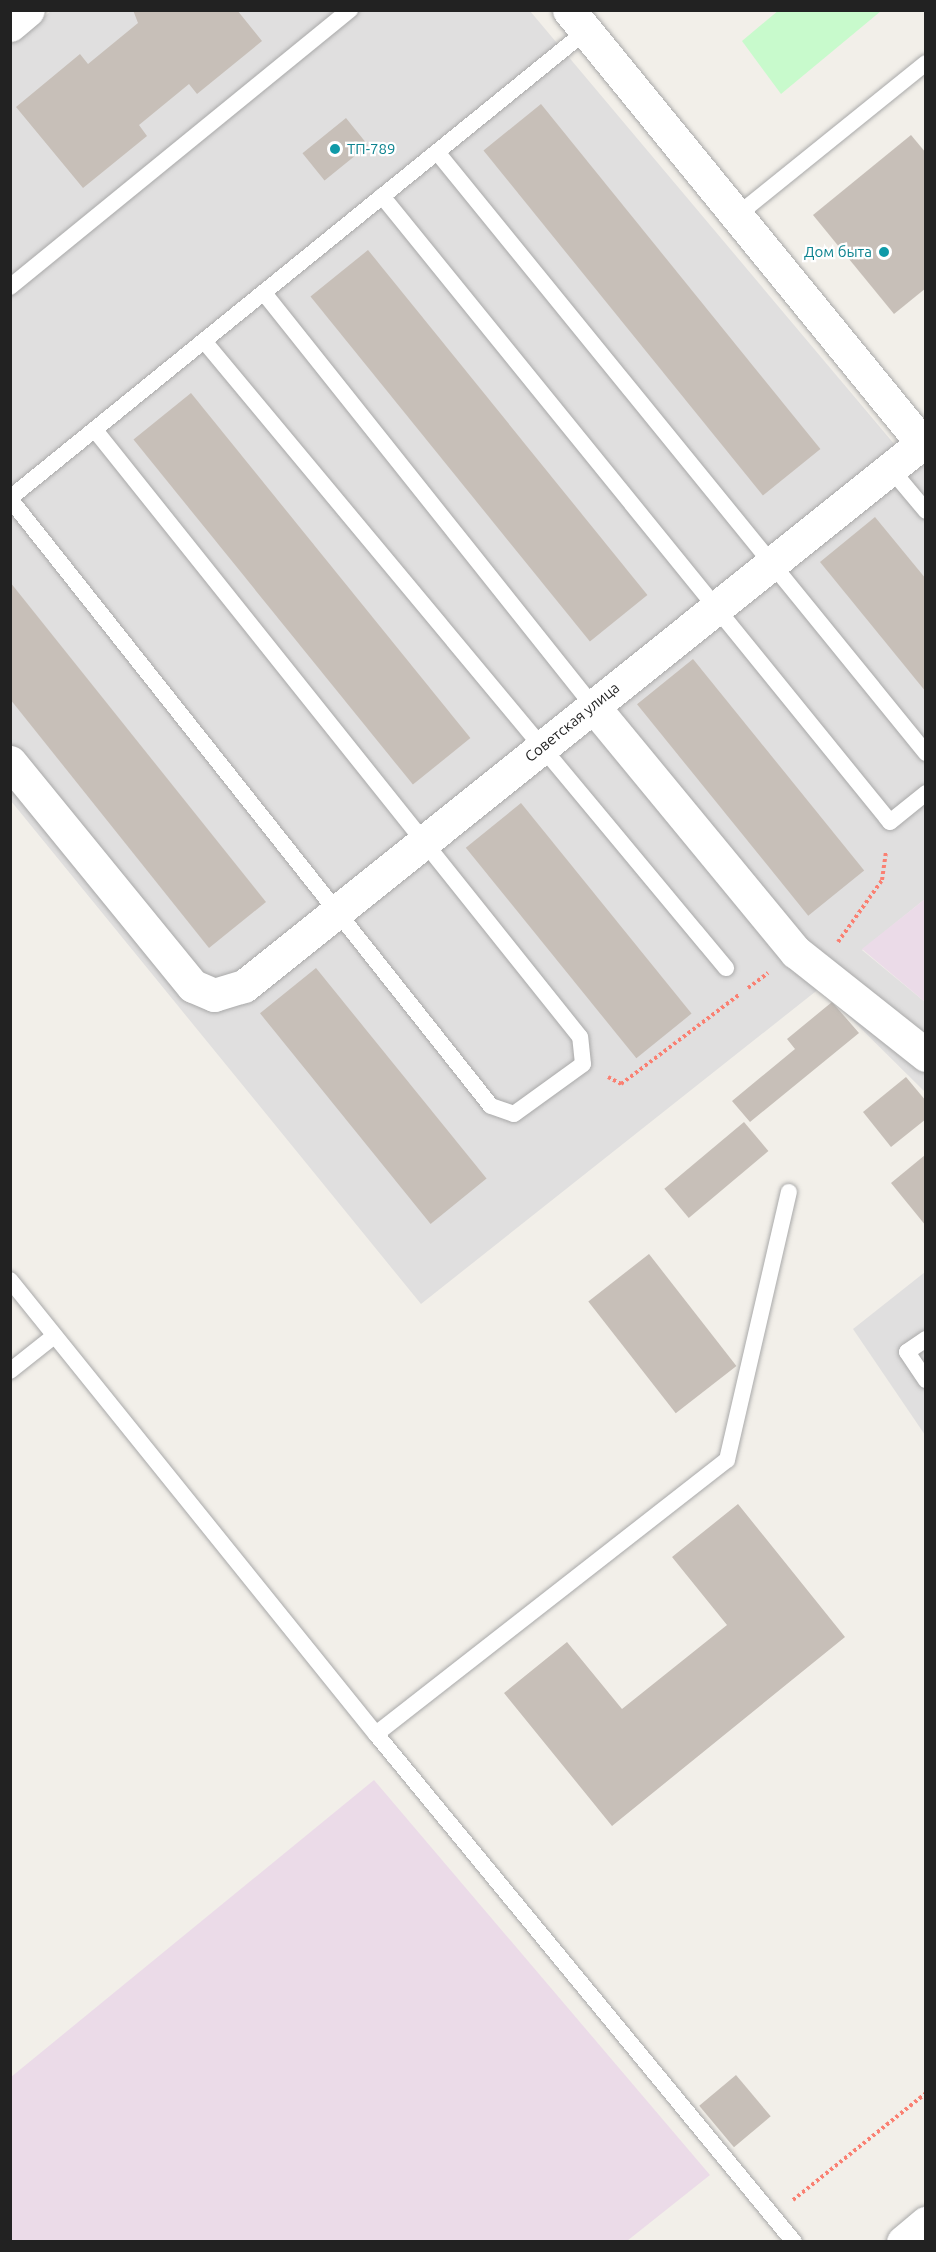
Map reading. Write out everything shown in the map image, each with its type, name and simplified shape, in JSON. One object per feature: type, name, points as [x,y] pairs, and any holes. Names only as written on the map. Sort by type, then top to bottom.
[{"type":"street","points":[[10,25],[28,10]]},
{"type":"street","points":[[577,21],[735,217],[924,441]]},
{"type":"street","name":"Советская улица","points":[[10,762],[193,986],[214,995],[244,986],[924,441]]},
{"type":"street","points":[[593,706],[807,961],[926,1055]]},
{"type":"street","points":[[903,2241],[926,2223]]},
{"type":"lane","points":[[10,286],[350,10]]},
{"type":"lane","points":[[95,430],[425,840],[580,1037],[583,1064],[514,1114],[491,1106],[10,499],[437,152],[577,21]]},
{"type":"lane","points":[[735,217],[926,63]]},
{"type":"lane","points":[[437,152],[926,753]]},
{"type":"lane","points":[[382,196],[890,822],[926,793]]},
{"type":"lane","points":[[264,293],[593,706]]},
{"type":"lane","points":[[204,341],[726,968]]},
{"type":"lane","points":[[890,468],[926,511]]},
{"type":"lane","points":[[376,1734],[727,1460],[789,1192]]},
{"type":"lane","points":[[10,1280],[376,1734],[794,2241]]},
{"type":"lane","points":[[10,1371],[54,1336]]},
{"type":"lane","points":[[926,1340],[907,1352],[926,1380]]},
{"type":"path","points":[[583,1064],[621,1084],[807,961],[882,880],[890,822]]},
{"type":"path","points":[[773,2216],[926,2093]]},
{"type":"shaded area","points":[[51,11],[530,11],[916,470],[925,463],[925,899],[862,950],[925,1002],[925,1092],[820,988],[421,1304],[11,801],[11,44]]},
{"type":"shaded area","points":[[925,899],[925,1002],[862,949]]},
{"type":"shaded area","points":[[925,1272],[925,1435],[853,1329]]},
{"type":"shaded area","points":[[374,1780],[710,2175],[627,2241],[11,2241],[11,2077]]},
{"type":"green space","points":[[779,10],[881,11],[781,94],[742,41]]},
{"type":"building","points":[[133,10],[237,10],[262,41],[197,94],[189,84],[139,125],[147,136],[83,188],[16,107],[80,54],[88,64],[138,23]]},
{"type":"building","points":[[541,104],[820,449],[763,496],[483,151]]},
{"type":"building","name":"ТП-789","points":[[346,118],[368,145],[325,180],[302,153]]},
{"type":"building","name":"Дом быта","points":[[911,135],[926,153],[926,288],[894,314],[813,215]]},
{"type":"building","points":[[368,250],[647,595],[590,642],[310,297]]},
{"type":"building","points":[[191,393],[470,738],[413,785],[133,440]]},
{"type":"building","points":[[875,517],[926,579],[926,692],[820,562]]},
{"type":"building","points":[[10,582],[266,902],[209,948],[10,699]]},
{"type":"building","points":[[693,659],[864,870],[808,916],[637,704]]},
{"type":"building","points":[[521,803],[692,1014],[636,1058],[466,848]]},
{"type":"building","points":[[316,968],[487,1179],[431,1224],[260,1013]]},
{"type":"building","points":[[832,1002],[859,1033],[750,1122],[732,1101],[795,1049],[787,1039]]},
{"type":"building","points":[[906,1077],[926,1101],[926,1119],[891,1147],[863,1112]]},
{"type":"building","points":[[744,1122],[768,1151],[689,1218],[664,1189]]},
{"type":"building","points":[[925,1155],[926,1157],[926,1226],[891,1183]]},
{"type":"building","points":[[649,1254],[736,1366],[676,1413],[588,1301]]},
{"type":"building","points":[[738,1504],[845,1637],[612,1826],[504,1693],[567,1642],[622,1709],[727,1625],[672,1557]]},
{"type":"building","points":[[736,2075],[771,2116],[734,2147],[699,2106]]},
{"type":"place","name":"ТП-789","points":[[335,149]]},
{"type":"place","name":"Дом быта","points":[[884,252]]}]
